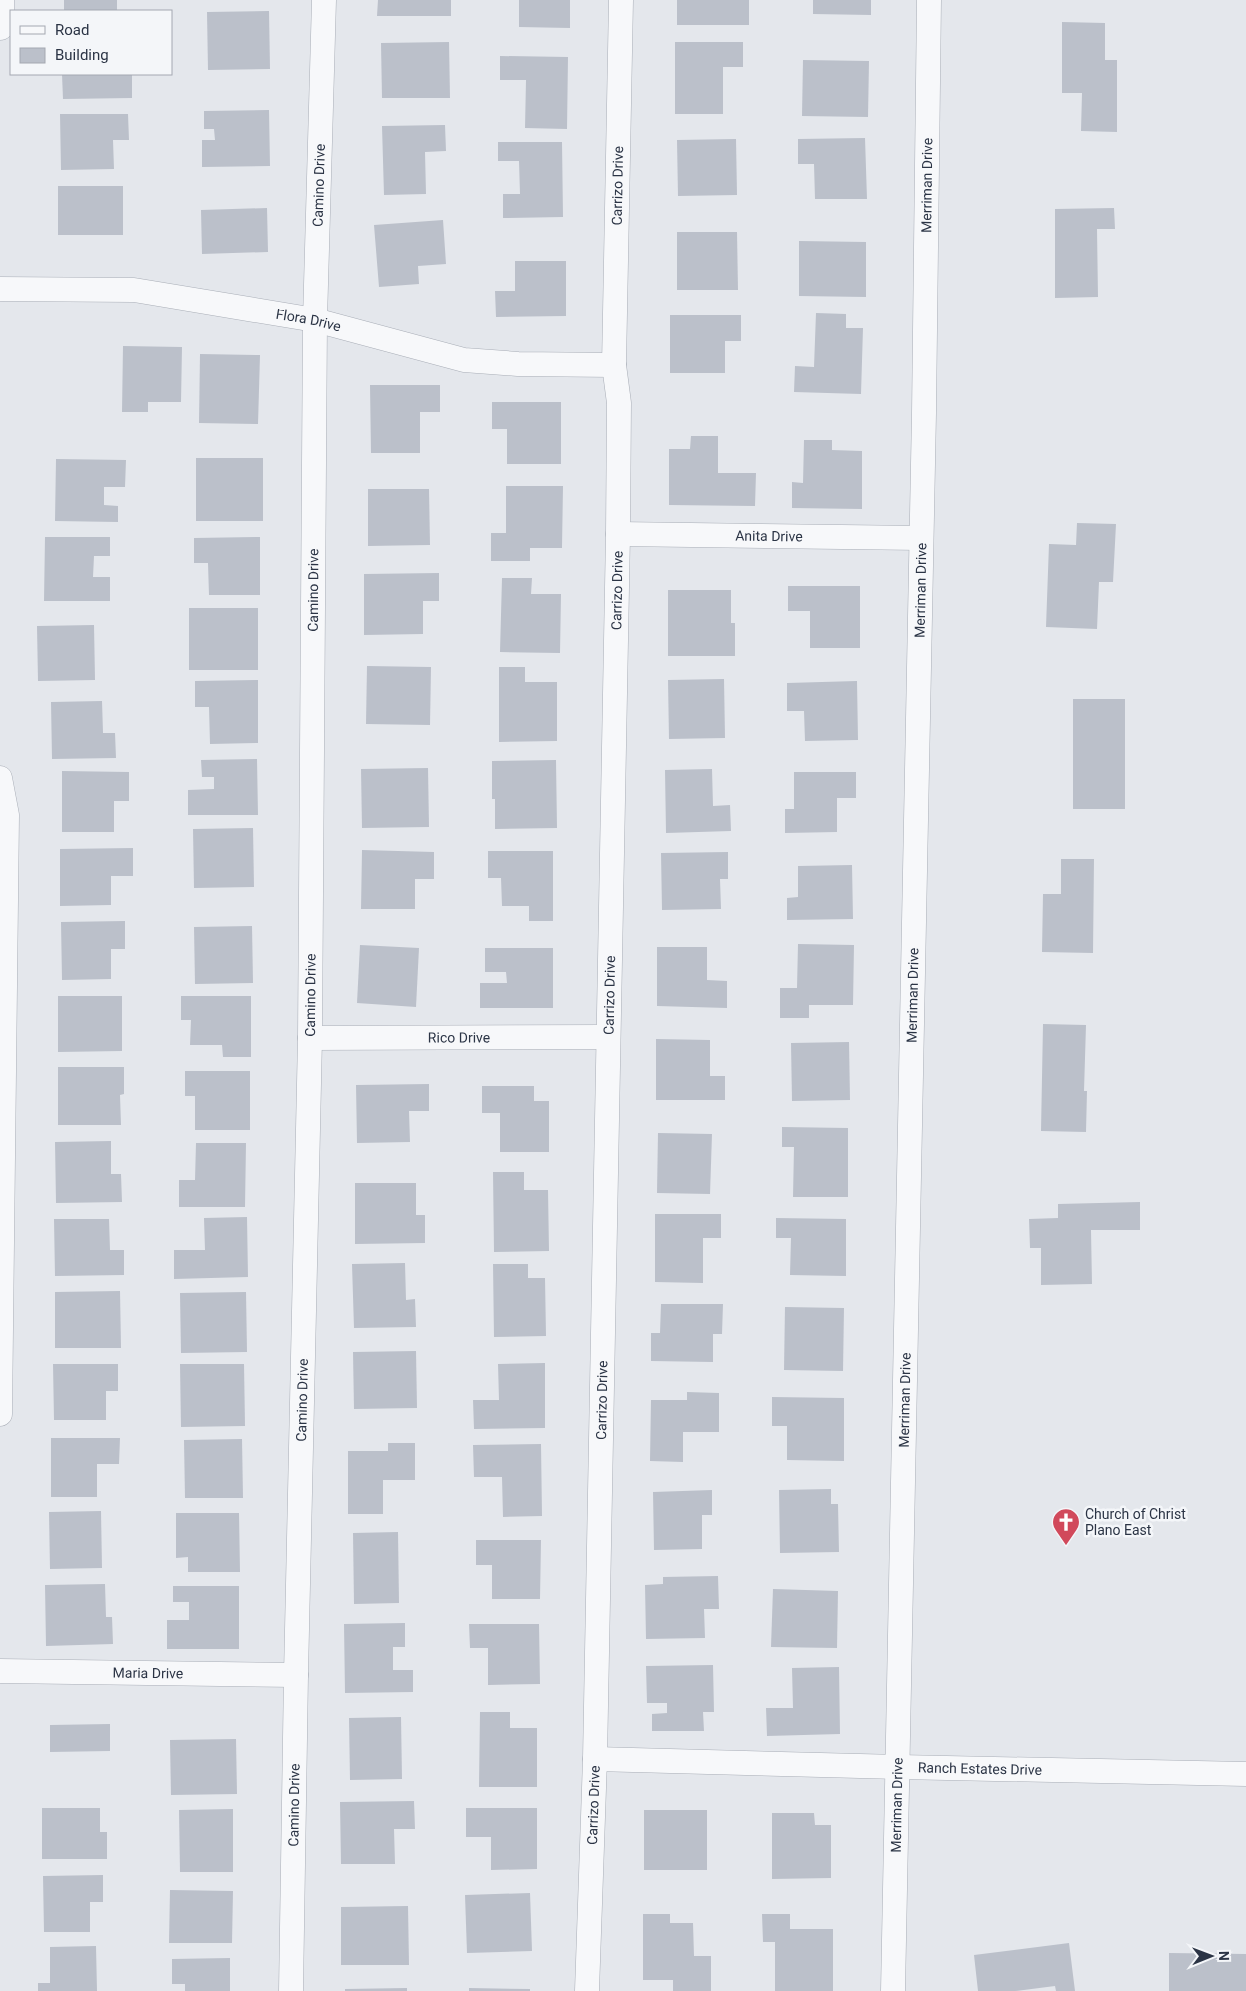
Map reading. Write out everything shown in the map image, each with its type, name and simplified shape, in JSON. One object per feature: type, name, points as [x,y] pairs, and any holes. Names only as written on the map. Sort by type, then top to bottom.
[{"type":"street","points":[[0,0],[0,26]]},
{"type":"street","name":"Camino Drive","points":[[291,1991],[310,1038],[315,320],[324,0]]},
{"type":"street","name":"Carrizo Drive","points":[[587,1991],[595,1759],[607,1037],[618,534],[619,403],[614,365],[621,0]]},
{"type":"street","name":"Merriman Drive","points":[[893,1991],[899,1767],[929,0]]},
{"type":"street","name":"Flora Drive","points":[[0,289],[134,290],[315,320],[464,360],[518,364],[614,365]]},
{"type":"street","name":"Anita Drive","points":[[618,534],[921,538]]},
{"type":"street","points":[[0,778],[7,815],[0,1414]]},
{"type":"street","name":"Rico Drive","points":[[310,1038],[607,1037]]},
{"type":"street","name":"Maria Drive","points":[[0,1671],[296,1675]]},
{"type":"street","name":"Ranch Estates Drive","points":[[595,1759],[1246,1774]]},
{"type":"building","points":[[64,0],[117,0],[117,10],[64,10]]},
{"type":"building","points":[[378,0],[451,0],[451,16],[377,16]]},
{"type":"building","points":[[519,0],[570,0],[570,28],[519,27]]},
{"type":"building","points":[[677,0],[749,0],[749,25],[677,25]]},
{"type":"building","points":[[813,0],[871,0],[871,15],[813,14]]},
{"type":"building","points":[[269,11],[270,69],[208,70],[207,12]]},
{"type":"building","points":[[1062,22],[1105,23],[1105,60],[1117,60],[1117,132],[1081,131],[1082,93],[1062,93]]},
{"type":"building","points":[[449,42],[450,98],[382,98],[381,43]]},
{"type":"building","points":[[675,42],[743,42],[743,67],[723,67],[723,114],[675,114]]},
{"type":"building","points":[[500,56],[568,57],[567,129],[525,128],[526,80],[500,80]]},
{"type":"building","points":[[803,60],[869,61],[868,117],[802,116]]},
{"type":"building","points":[[62,75],[132,75],[132,98],[63,99]]},
{"type":"building","points":[[269,110],[270,166],[202,167],[202,140],[215,140],[214,129],[204,129],[204,111]]},
{"type":"building","points":[[60,114],[128,114],[129,140],[113,140],[114,169],[61,170]]},
{"type":"building","points":[[445,125],[446,151],[425,152],[426,194],[384,195],[382,126]]},
{"type":"building","points":[[865,138],[867,199],[815,199],[814,164],[798,164],[798,139]]},
{"type":"building","points":[[736,139],[737,195],[678,196],[677,140]]},
{"type":"building","points":[[498,142],[562,142],[563,217],[503,218],[503,194],[520,194],[519,161],[498,161]]},
{"type":"building","points":[[58,186],[123,186],[123,235],[58,235]]},
{"type":"building","points":[[267,208],[268,252],[202,254],[201,210]]},
{"type":"building","points":[[1114,208],[1115,229],[1097,229],[1098,297],[1055,298],[1055,209]]},
{"type":"building","points":[[443,220],[446,264],[418,266],[419,284],[379,287],[374,225]]},
{"type":"building","points":[[677,232],[737,232],[738,290],[677,290]]},
{"type":"building","points":[[799,241],[866,242],[866,297],[799,296]]},
{"type":"building","points":[[515,261],[566,261],[566,316],[496,317],[495,291],[515,291]]},
{"type":"building","points":[[816,313],[846,314],[846,328],[863,328],[861,394],[794,392],[795,366],[814,367]]},
{"type":"building","points":[[670,315],[741,315],[741,341],[725,341],[725,373],[670,373]]},
{"type":"building","points":[[123,346],[182,347],[181,402],[148,402],[148,412],[122,412]]},
{"type":"building","points":[[200,354],[260,355],[258,424],[199,423]]},
{"type":"building","points":[[370,385],[440,385],[440,412],[420,412],[420,453],[371,453]]},
{"type":"building","points":[[492,402],[561,402],[561,464],[507,464],[507,429],[492,429]]},
{"type":"building","points":[[691,436],[718,436],[718,473],[756,473],[755,506],[669,505],[669,449],[690,449]]},
{"type":"building","points":[[804,440],[832,440],[832,450],[862,451],[862,509],[792,508],[792,482],[803,483]]},
{"type":"building","points":[[196,458],[263,458],[263,521],[196,521]]},
{"type":"building","points":[[56,459],[126,460],[125,487],[104,487],[104,505],[118,506],[118,522],[55,521]]},
{"type":"building","points":[[506,486],[563,486],[562,548],[530,548],[530,561],[491,561],[491,533],[506,533]]},
{"type":"building","points":[[368,489],[429,489],[430,545],[368,546]]},
{"type":"building","points":[[1077,523],[1116,524],[1113,582],[1099,582],[1097,629],[1046,627],[1049,544],[1076,545]]},
{"type":"building","points":[[45,537],[110,537],[110,556],[94,556],[93,577],[110,577],[110,601],[44,601]]},
{"type":"building","points":[[260,537],[260,595],[209,595],[208,563],[194,563],[194,538]]},
{"type":"building","points":[[439,573],[439,601],[423,601],[423,634],[364,635],[364,574]]},
{"type":"building","points":[[502,578],[532,578],[531,594],[561,594],[560,653],[500,652]]},
{"type":"building","points":[[788,586],[860,586],[860,648],[810,648],[810,611],[788,611]]},
{"type":"building","points":[[668,590],[731,590],[731,623],[735,623],[735,656],[668,656]]},
{"type":"building","points":[[189,608],[258,608],[258,670],[189,670]]},
{"type":"building","points":[[94,625],[95,680],[38,681],[37,626]]},
{"type":"building","points":[[367,666],[431,667],[430,725],[366,724]]},
{"type":"building","points":[[499,667],[525,667],[525,682],[557,682],[557,741],[499,742]]},
{"type":"building","points":[[724,679],[725,738],[669,739],[668,680]]},
{"type":"building","points":[[258,680],[258,743],[210,744],[209,707],[195,707],[195,681]]},
{"type":"building","points":[[857,681],[858,740],[805,741],[804,711],[787,711],[787,683]]},
{"type":"building","points":[[1073,699],[1125,699],[1125,809],[1073,809]]},
{"type":"building","points":[[102,701],[103,733],[115,733],[116,758],[52,759],[51,702]]},
{"type":"building","points":[[257,759],[258,815],[188,815],[188,790],[214,789],[214,777],[202,777],[201,760]]},
{"type":"building","points":[[556,760],[557,828],[495,829],[495,799],[492,799],[492,761]]},
{"type":"building","points":[[428,768],[429,827],[362,828],[361,769]]},
{"type":"building","points":[[712,769],[713,806],[730,805],[731,831],[666,833],[665,770]]},
{"type":"building","points":[[62,771],[129,772],[129,801],[114,801],[114,832],[62,832]]},
{"type":"building","points":[[794,772],[856,772],[856,798],[837,798],[837,832],[785,833],[785,809],[794,809]]},
{"type":"building","points":[[253,828],[254,887],[194,888],[193,829]]},
{"type":"building","points":[[133,848],[133,876],[111,876],[111,905],[60,906],[60,849]]},
{"type":"building","points":[[362,850],[434,852],[434,879],[415,879],[415,909],[361,909]]},
{"type":"building","points":[[488,851],[553,851],[553,921],[529,921],[529,906],[502,906],[501,878],[488,878]]},
{"type":"building","points":[[728,852],[728,879],[720,879],[721,909],[662,910],[661,853]]},
{"type":"building","points":[[1061,859],[1094,859],[1093,953],[1042,952],[1043,894],[1061,894]]},
{"type":"building","points":[[852,865],[853,919],[787,920],[787,898],[798,897],[798,866]]},
{"type":"building","points":[[125,921],[125,949],[111,949],[111,979],[62,980],[61,922]]},
{"type":"building","points":[[252,926],[253,983],[195,984],[194,927]]},
{"type":"building","points":[[798,944],[854,945],[853,1005],[809,1005],[809,1018],[780,1018],[780,988],[797,988]]},
{"type":"building","points":[[360,945],[419,948],[416,1007],[357,1003]]},
{"type":"building","points":[[657,947],[707,947],[707,980],[727,981],[727,1008],[657,1006]]},
{"type":"building","points":[[485,948],[553,948],[553,1008],[480,1008],[480,983],[507,983],[506,972],[485,972]]},
{"type":"building","points":[[58,996],[122,996],[122,1051],[58,1052]]},
{"type":"building","points":[[181,996],[251,996],[251,1057],[223,1057],[222,1045],[190,1045],[191,1020],[181,1020]]},
{"type":"building","points":[[1043,1024],[1086,1025],[1084,1091],[1087,1091],[1086,1132],[1041,1131]]},
{"type":"building","points":[[656,1039],[710,1040],[710,1076],[725,1076],[725,1100],[656,1100]]},
{"type":"building","points":[[849,1042],[850,1100],[792,1101],[791,1043]]},
{"type":"building","points":[[58,1067],[124,1067],[124,1094],[120,1095],[121,1125],[58,1125]]},
{"type":"building","points":[[185,1071],[250,1071],[250,1130],[195,1130],[195,1096],[185,1096]]},
{"type":"building","points":[[429,1084],[429,1111],[409,1111],[410,1142],[357,1143],[356,1085]]},
{"type":"building","points":[[482,1086],[534,1086],[534,1101],[549,1101],[549,1152],[500,1152],[500,1113],[482,1113]]},
{"type":"building","points":[[782,1127],[848,1128],[848,1197],[793,1197],[794,1147],[782,1147]]},
{"type":"building","points":[[658,1133],[712,1134],[710,1194],[657,1193]]},
{"type":"building","points":[[111,1141],[111,1174],[121,1174],[122,1202],[56,1203],[55,1142]]},
{"type":"building","points":[[196,1143],[246,1143],[245,1207],[179,1207],[179,1180],[195,1180]]},
{"type":"building","points":[[493,1172],[524,1172],[524,1190],[548,1190],[549,1251],[494,1252]]},
{"type":"building","points":[[355,1183],[416,1183],[416,1215],[425,1215],[425,1243],[355,1244]]},
{"type":"building","points":[[1140,1202],[1140,1230],[1091,1230],[1092,1284],[1041,1285],[1041,1248],[1030,1248],[1029,1219],[1058,1218],[1058,1204]]},
{"type":"building","points":[[655,1214],[721,1214],[721,1238],[703,1238],[703,1283],[655,1282]]},
{"type":"building","points":[[247,1217],[248,1277],[174,1279],[174,1250],[205,1250],[204,1218]]},
{"type":"building","points":[[776,1218],[846,1219],[846,1276],[790,1275],[791,1238],[776,1238]]},
{"type":"building","points":[[54,1219],[109,1219],[110,1250],[124,1250],[124,1275],[55,1276]]},
{"type":"building","points":[[405,1263],[406,1300],[415,1299],[416,1327],[354,1328],[352,1264]]},
{"type":"building","points":[[493,1264],[528,1264],[528,1278],[545,1278],[546,1336],[494,1337]]},
{"type":"building","points":[[120,1291],[121,1348],[55,1348],[55,1292]]},
{"type":"building","points":[[246,1292],[247,1352],[181,1353],[180,1293]]},
{"type":"building","points":[[661,1304],[723,1304],[722,1334],[713,1334],[713,1362],[651,1361],[651,1333],[660,1333]]},
{"type":"building","points":[[785,1307],[844,1308],[843,1371],[784,1370]]},
{"type":"building","points":[[416,1351],[417,1408],[354,1409],[353,1352]]},
{"type":"building","points":[[545,1363],[545,1428],[474,1429],[473,1400],[499,1400],[498,1364]]},
{"type":"building","points":[[53,1364],[118,1364],[118,1391],[106,1391],[106,1420],[54,1420]]},
{"type":"building","points":[[180,1364],[244,1364],[245,1426],[181,1427]]},
{"type":"building","points":[[687,1392],[719,1393],[719,1432],[683,1432],[683,1462],[650,1461],[651,1400],[687,1400]]},
{"type":"building","points":[[772,1397],[844,1398],[844,1461],[787,1460],[787,1426],[772,1426]]},
{"type":"building","points":[[51,1438],[120,1438],[119,1464],[97,1464],[97,1497],[51,1497]]},
{"type":"building","points":[[242,1439],[243,1498],[185,1498],[184,1440]]},
{"type":"building","points":[[388,1443],[415,1443],[415,1480],[383,1480],[383,1514],[348,1514],[348,1451],[388,1451]]},
{"type":"building","points":[[541,1444],[542,1516],[503,1517],[502,1477],[474,1477],[473,1445]]},
{"type":"building","points":[[831,1489],[831,1504],[838,1504],[839,1552],[780,1553],[779,1490]]},
{"type":"building","points":[[712,1490],[712,1515],[702,1515],[702,1549],[654,1550],[653,1492]]},
{"type":"building","points":[[101,1511],[102,1568],[50,1569],[49,1512]]},
{"type":"building","points":[[176,1513],[239,1513],[240,1572],[188,1572],[188,1557],[176,1558]]},
{"type":"building","points":[[398,1532],[399,1603],[354,1604],[353,1533]]},
{"type":"building","points":[[476,1540],[541,1540],[540,1599],[492,1599],[492,1565],[476,1565]]},
{"type":"building","points":[[718,1576],[719,1609],[704,1609],[705,1638],[646,1639],[645,1585],[663,1584],[663,1577]]},
{"type":"building","points":[[105,1584],[106,1617],[112,1617],[113,1644],[46,1646],[45,1585]]},
{"type":"building","points":[[173,1586],[239,1586],[239,1649],[167,1649],[167,1620],[189,1620],[189,1602],[173,1602]]},
{"type":"building","points":[[773,1589],[838,1591],[837,1648],[771,1647]]},
{"type":"building","points":[[405,1623],[405,1647],[393,1647],[393,1670],[413,1670],[413,1692],[345,1693],[344,1624]]},
{"type":"building","points":[[469,1624],[539,1624],[540,1684],[488,1685],[488,1648],[470,1648]]},
{"type":"building","points":[[713,1665],[714,1712],[703,1712],[704,1731],[652,1731],[652,1714],[667,1713],[667,1703],[647,1703],[646,1666]]},
{"type":"building","points":[[839,1667],[840,1734],[767,1736],[766,1708],[793,1708],[792,1668]]},
{"type":"building","points":[[480,1712],[510,1712],[510,1728],[537,1728],[537,1787],[479,1787]]},
{"type":"building","points":[[401,1717],[402,1779],[350,1780],[349,1718]]},
{"type":"building","points":[[110,1724],[110,1751],[50,1752],[50,1725]]},
{"type":"building","points":[[236,1739],[237,1794],[171,1795],[170,1740]]},
{"type":"building","points":[[414,1801],[415,1829],[394,1829],[395,1864],[341,1864],[340,1802]]},
{"type":"building","points":[[42,1808],[100,1808],[100,1832],[107,1832],[107,1859],[42,1859]]},
{"type":"building","points":[[466,1808],[537,1808],[537,1869],[491,1870],[491,1837],[466,1837]]},
{"type":"building","points":[[233,1809],[233,1872],[180,1872],[179,1810]]},
{"type":"building","points":[[644,1810],[707,1810],[707,1870],[644,1870]]},
{"type":"building","points":[[772,1813],[814,1813],[815,1825],[831,1825],[831,1878],[772,1879]]},
{"type":"building","points":[[103,1875],[103,1902],[90,1902],[90,1932],[44,1932],[43,1876]]},
{"type":"building","points":[[170,1890],[233,1891],[232,1943],[169,1943]]},
{"type":"building","points":[[530,1893],[532,1951],[467,1953],[465,1895]]},
{"type":"building","points":[[408,1906],[409,1965],[341,1965],[341,1907]]},
{"type":"building","points":[[643,1914],[670,1914],[670,1923],[693,1923],[694,1956],[711,1956],[711,1991],[673,1991],[673,1980],[643,1980]]},
{"type":"building","points":[[762,1914],[790,1914],[790,1929],[833,1929],[833,1991],[775,1991],[775,1942],[763,1942]]},
{"type":"building","points":[[1069,1943],[1075,1991],[1056,1991],[1055,1986],[1015,1991],[978,1991],[974,1955]]},
{"type":"building","points":[[96,1946],[97,1991],[38,1991],[38,1983],[50,1983],[50,1947]]},
{"type":"building","points":[[1169,1953],[1246,1954],[1246,1991],[1169,1991]]},
{"type":"building","points":[[230,1958],[230,1991],[185,1991],[185,1984],[172,1984],[172,1959]]},
{"type":"building","points":[[407,1988],[407,1991],[345,1991],[345,1989]]},
{"type":"building","points":[[469,1988],[530,1989],[530,1991],[469,1991]]},
{"type":"place","name":"Church of Christ Plano East","points":[[1066,1546]]}]
